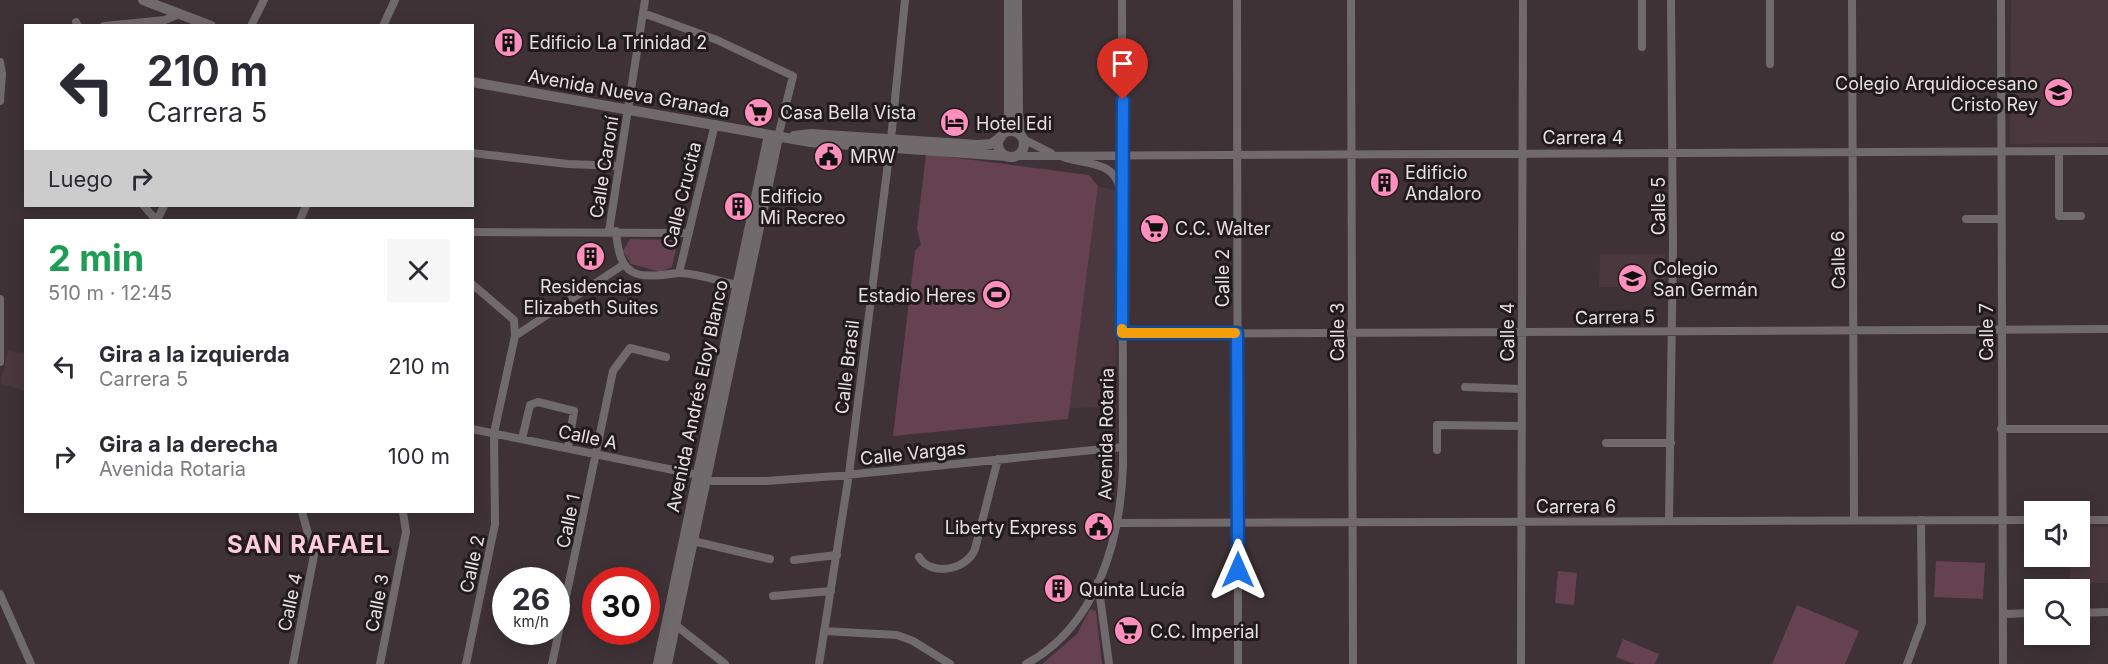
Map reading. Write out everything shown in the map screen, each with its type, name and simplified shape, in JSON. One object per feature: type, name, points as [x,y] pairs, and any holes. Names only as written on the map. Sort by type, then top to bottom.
[{"type":"street","points":[[143,0],[206,24]]},
{"type":"street","points":[[252,24],[264,0]]},
{"type":"street","points":[[385,24],[395,0]]},
{"type":"street","name":"Calle Caroní","points":[[623,265],[613,231],[618,166],[645,0]]},
{"type":"street","name":"Calle Brasil","points":[[819,664],[849,474],[891,143],[905,0]]},
{"type":"street","points":[[1009,0],[1009,113],[1008,127],[1002,136],[1000,149],[1012,156],[1023,149],[1018,113],[1017,0]]},
{"type":"street","points":[[1122,0],[1123,155]]},
{"type":"street","name":"Calle 2","points":[[1237,0],[1238,664]]},
{"type":"street","name":"Calle 3","points":[[1351,0],[1353,664]]},
{"type":"street","name":"Calle 4","points":[[1521,664],[1523,0]]},
{"type":"street","points":[[1642,0],[1642,47]]},
{"type":"street","name":"Calle 5","points":[[1669,521],[1672,331],[1671,0]]},
{"type":"street","points":[[1770,0],[1770,64]]},
{"type":"street","name":"Calle 6","points":[[1852,0],[1854,520]]},
{"type":"street","name":"Calle 7","points":[[2001,0],[2003,664]]},
{"type":"street","points":[[643,13],[717,40],[793,76],[774,136]]},
{"type":"street","points":[[124,24],[165,20],[179,14]]},
{"type":"street","points":[[0,62],[2,69],[0,101]]},
{"type":"street","name":"Avenida Nueva Granada","points":[[474,82],[810,142],[987,144],[1002,136]]},
{"type":"street","name":"Calle Crucita","points":[[679,273],[715,124]]},
{"type":"street","points":[[1002,136],[1013,132],[1022,138]]},
{"type":"street","name":"Avenida Andrés Eloy Blanco","points":[[657,664],[693,541],[702,478],[738,285],[774,136]]},
{"type":"street","name":"Avenida Andrés Eloy Blanco","points":[[667,664],[671,622],[774,136]]},
{"type":"street","name":"Carrera 4","points":[[1022,138],[1058,155]]},
{"type":"street","name":"Avenida Nueva Granada","points":[[891,143],[1012,156]]},
{"type":"street","points":[[2059,151],[2059,216],[2080,216]]},
{"type":"street","name":"Carrera 4","points":[[1012,156],[2108,151]]},
{"type":"street","points":[[474,153],[568,164],[618,166]]},
{"type":"street","name":"Avenida Rotaria","points":[[1058,155],[1107,168],[1116,177],[1122,200]]},
{"type":"street","name":"Avenida Rotaria","points":[[1109,664],[1098,582],[1118,523],[1122,492],[1123,155]]},
{"type":"street","points":[[145,207],[155,219]]},
{"type":"street","points":[[1966,219],[2001,219]]},
{"type":"street","points":[[474,232],[689,232]]},
{"type":"street","points":[[474,281],[514,320],[515,336],[623,265],[631,271],[654,276],[679,273],[738,285]]},
{"type":"street","points":[[0,299],[0,362]]},
{"type":"street","name":"Carrera 5","points":[[1122,333],[2108,329]]},
{"type":"street","name":"Calle 2","points":[[466,664],[495,524],[494,433],[515,336]]},
{"type":"street","name":"Calle 1","points":[[552,664],[614,371],[630,348],[666,357]]},
{"type":"street","points":[[1465,387],[1522,389]]},
{"type":"street","points":[[522,439],[529,407],[532,402],[538,402],[574,411],[568,448]]},
{"type":"street","points":[[1437,450],[1437,425],[1522,426]]},
{"type":"street","name":"Calle A","points":[[474,429],[702,478]]},
{"type":"street","points":[[2001,429],[2108,429]]},
{"type":"street","points":[[1606,443],[1671,443]]},
{"type":"street","name":"Calle Vargas","points":[[702,478],[766,481],[1123,447]]},
{"type":"street","points":[[919,557],[930,567],[940,568],[961,566],[969,561],[975,549],[998,459]]},
{"type":"street","name":"Calle 4","points":[[293,664],[314,555],[302,513]]},
{"type":"street","name":"Calle 3","points":[[380,664],[406,532],[403,513]]},
{"type":"street","points":[[1907,664],[1922,622],[1921,520]]},
{"type":"street","name":"Carrera 6","points":[[1118,523],[2024,520]]},
{"type":"street","points":[[2090,520],[2108,520]]},
{"type":"street","points":[[693,541],[770,559]]},
{"type":"street","points":[[794,560],[837,555]]},
{"type":"street","points":[[1026,664],[1034,661],[1074,626],[1098,582]]},
{"type":"street","points":[[773,596],[831,591]]},
{"type":"street","points":[[0,594],[31,664]]},
{"type":"street","points":[[2090,613],[2108,612]]},
{"type":"street","points":[[2003,614],[2024,614]]},
{"type":"street","points":[[671,622],[725,664]]},
{"type":"street","points":[[824,631],[897,634],[914,641],[950,664]]},
{"type":"shaded area","name":"Colegio Arquidiocesano Cristo Rey","points":[[2011,0],[2108,0],[2108,143],[2010,144]]},
{"type":"shaded area","name":"Estadio Heres","points":[[926,154],[1089,175],[1098,186],[1068,419],[893,436],[915,251],[921,245],[917,229]]},
{"type":"shaded area","points":[[1098,186],[1116,191],[1116,407],[1069,408]]},
{"type":"shaded area","points":[[630,239],[678,240],[672,267],[660,272],[631,264],[623,251]]},
{"type":"shaded area","name":"Colegio San Germán","points":[[1600,254],[1665,254],[1665,287],[1599,287]]},
{"type":"shaded area","points":[[8,351],[24,353],[24,391],[0,383]]},
{"type":"shaded area","points":[[2090,527],[2108,527],[2108,583],[2090,583],[2090,579],[2070,579],[2070,567],[2090,567]]},
{"type":"shaded area","points":[[1936,561],[1985,563],[1983,599],[1934,597]]},
{"type":"shaded area","points":[[1558,571],[1577,573],[1574,605],[1555,603]]},
{"type":"shaded area","points":[[1797,605],[1859,631],[1845,664],[1772,664]]},
{"type":"shaded area","points":[[1090,609],[1096,611],[1102,664],[1042,664],[1077,634]]},
{"type":"shaded area","points":[[1623,639],[1659,654],[1655,664],[1634,664],[1616,657]]},
{"type":"slow traffic","points":[[1122,329],[1122,333],[1235,333]]},
{"type":"place","name":"Edificio La Trinidad 2","points":[[508,42]]},
{"type":"place","name":"Colegio Arquidiocesano Cristo Rey","points":[[2059,93]]},
{"type":"place","name":"Casa Bella Vista","points":[[759,112]]},
{"type":"place","name":"Hotel Edi","points":[[955,123]]},
{"type":"place","name":"MRW","points":[[829,156]]},
{"type":"place","name":"Edificio Andaloro","points":[[1384,182]]},
{"type":"place","name":"Edificio Mi Recreo","points":[[739,206]]},
{"type":"place","name":"C.C. Walter","points":[[1154,228]]},
{"type":"place","name":"Residencias Elizabeth Suites","points":[[591,257]]},
{"type":"place","name":"Colegio San Germán","points":[[1632,278]]},
{"type":"place","name":"Estadio Heres","points":[[997,295]]},
{"type":"place","name":"Liberty Express","points":[[1098,527]]},
{"type":"place","name":"Quinta Lucía","points":[[1058,589]]},
{"type":"place","name":"C.C. Imperial","points":[[1129,631]]},
{"type":"district","name":"SAN RAFAEL","points":[[309,544]]},
{"type":"route","points":[[1123,100],[1122,333],[1237,333],[1238,570]]}]
